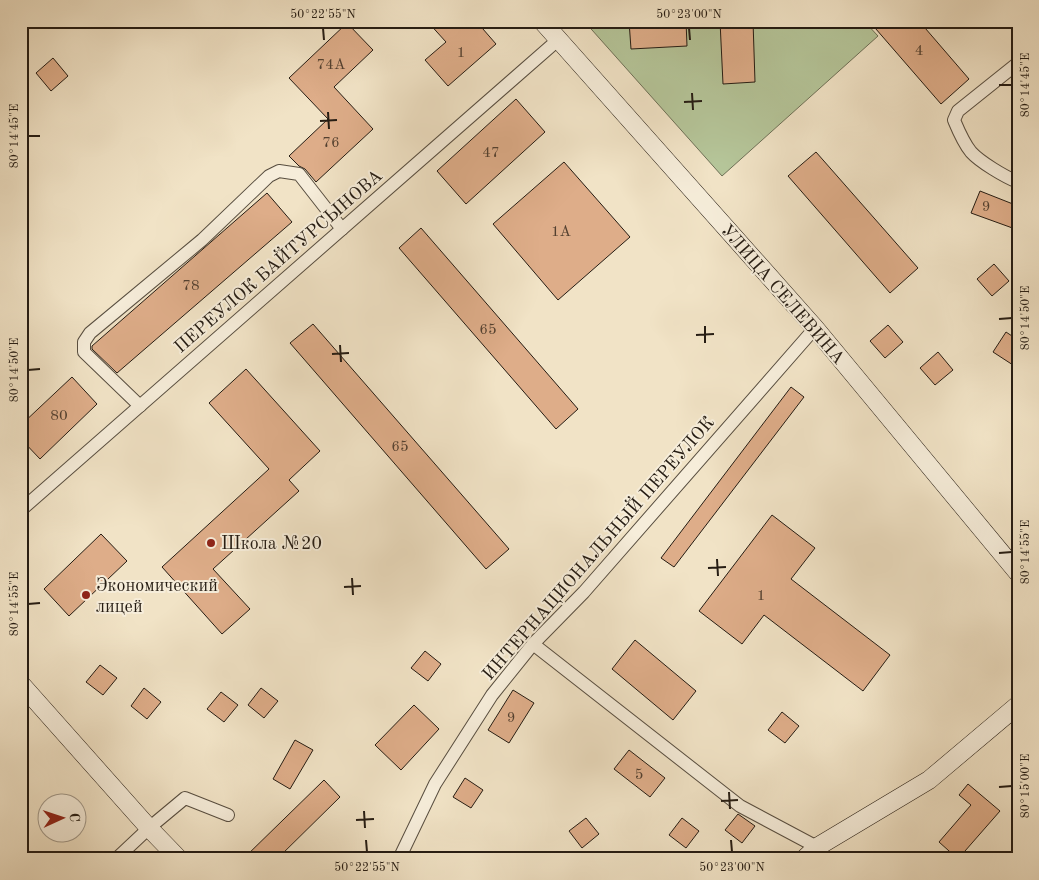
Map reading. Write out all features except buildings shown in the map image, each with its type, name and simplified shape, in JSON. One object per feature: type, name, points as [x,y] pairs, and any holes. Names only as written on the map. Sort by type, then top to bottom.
[{"type":"street","name":"УЛИЦА СЕЛЕВИНА","points":[[542,21],[815,328],[1015,566]]},
{"type":"street","name":"ПЕРЕУЛОК БАЙТУРСЫНОВА","points":[[21,510],[559,39]]},
{"type":"street","points":[[1018,63],[958,111],[954,120],[962,138],[972,153],[1008,178],[1018,182]]},
{"type":"street","points":[[140,406],[84,352],[84,342],[90,334],[202,240],[269,176],[279,171],[299,174],[342,229]]},
{"type":"street","name":"ИНТЕРНАЦИОНАЛЬНЫЙ ПЕРЕУЛОК","points":[[399,859],[435,784],[492,695],[533,644],[584,592],[815,328]]},
{"type":"street","points":[[533,644],[740,806],[810,853],[928,780],[1018,705]]},
{"type":"street","points":[[21,684],[179,859]]},
{"type":"street","points":[[116,859],[185,798],[228,815]]},
{"type":"green space","points":[[584,21],[864,21],[878,36],[722,176]]},
{"type":"place","name":"Школа №20","points":[[211,543]]},
{"type":"place","name":"Экономический лицей","points":[[86,595]]}]
